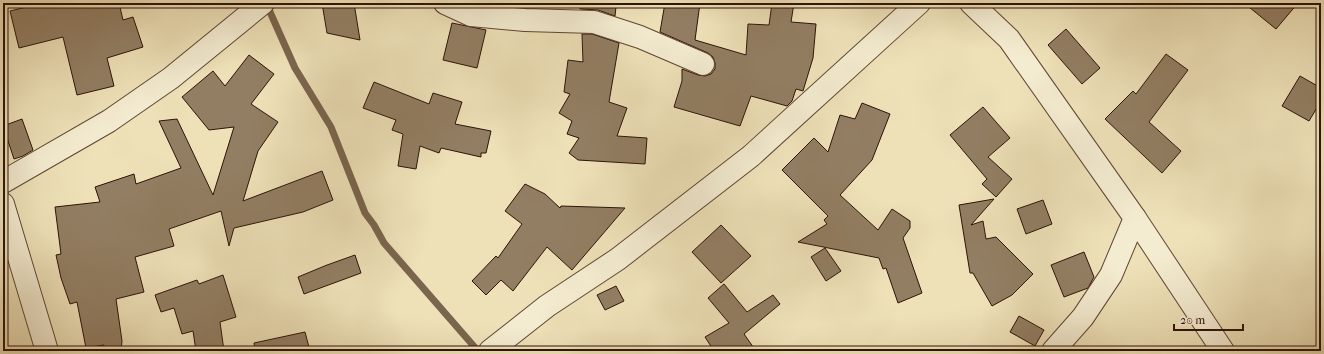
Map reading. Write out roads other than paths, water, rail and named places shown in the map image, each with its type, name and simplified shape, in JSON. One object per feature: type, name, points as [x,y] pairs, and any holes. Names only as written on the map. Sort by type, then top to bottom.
[{"type":"street","points":[[3,182],[109,121],[171,78],[263,3]]},
{"type":"street","points":[[445,3],[470,15],[525,20],[594,22],[640,36],[703,64]]},
{"type":"street","points":[[490,351],[547,306],[618,259],[751,156],[919,3]]},
{"type":"street","points":[[971,3],[1009,39],[1135,218],[1223,351]]},
{"type":"street","points":[[3,204],[47,351]]},
{"type":"street","points":[[1053,351],[1083,317],[1111,275],[1135,218]]},
{"type":"waterway","points":[[266,3],[295,68],[331,127],[365,213],[384,243],[478,351]]}]
